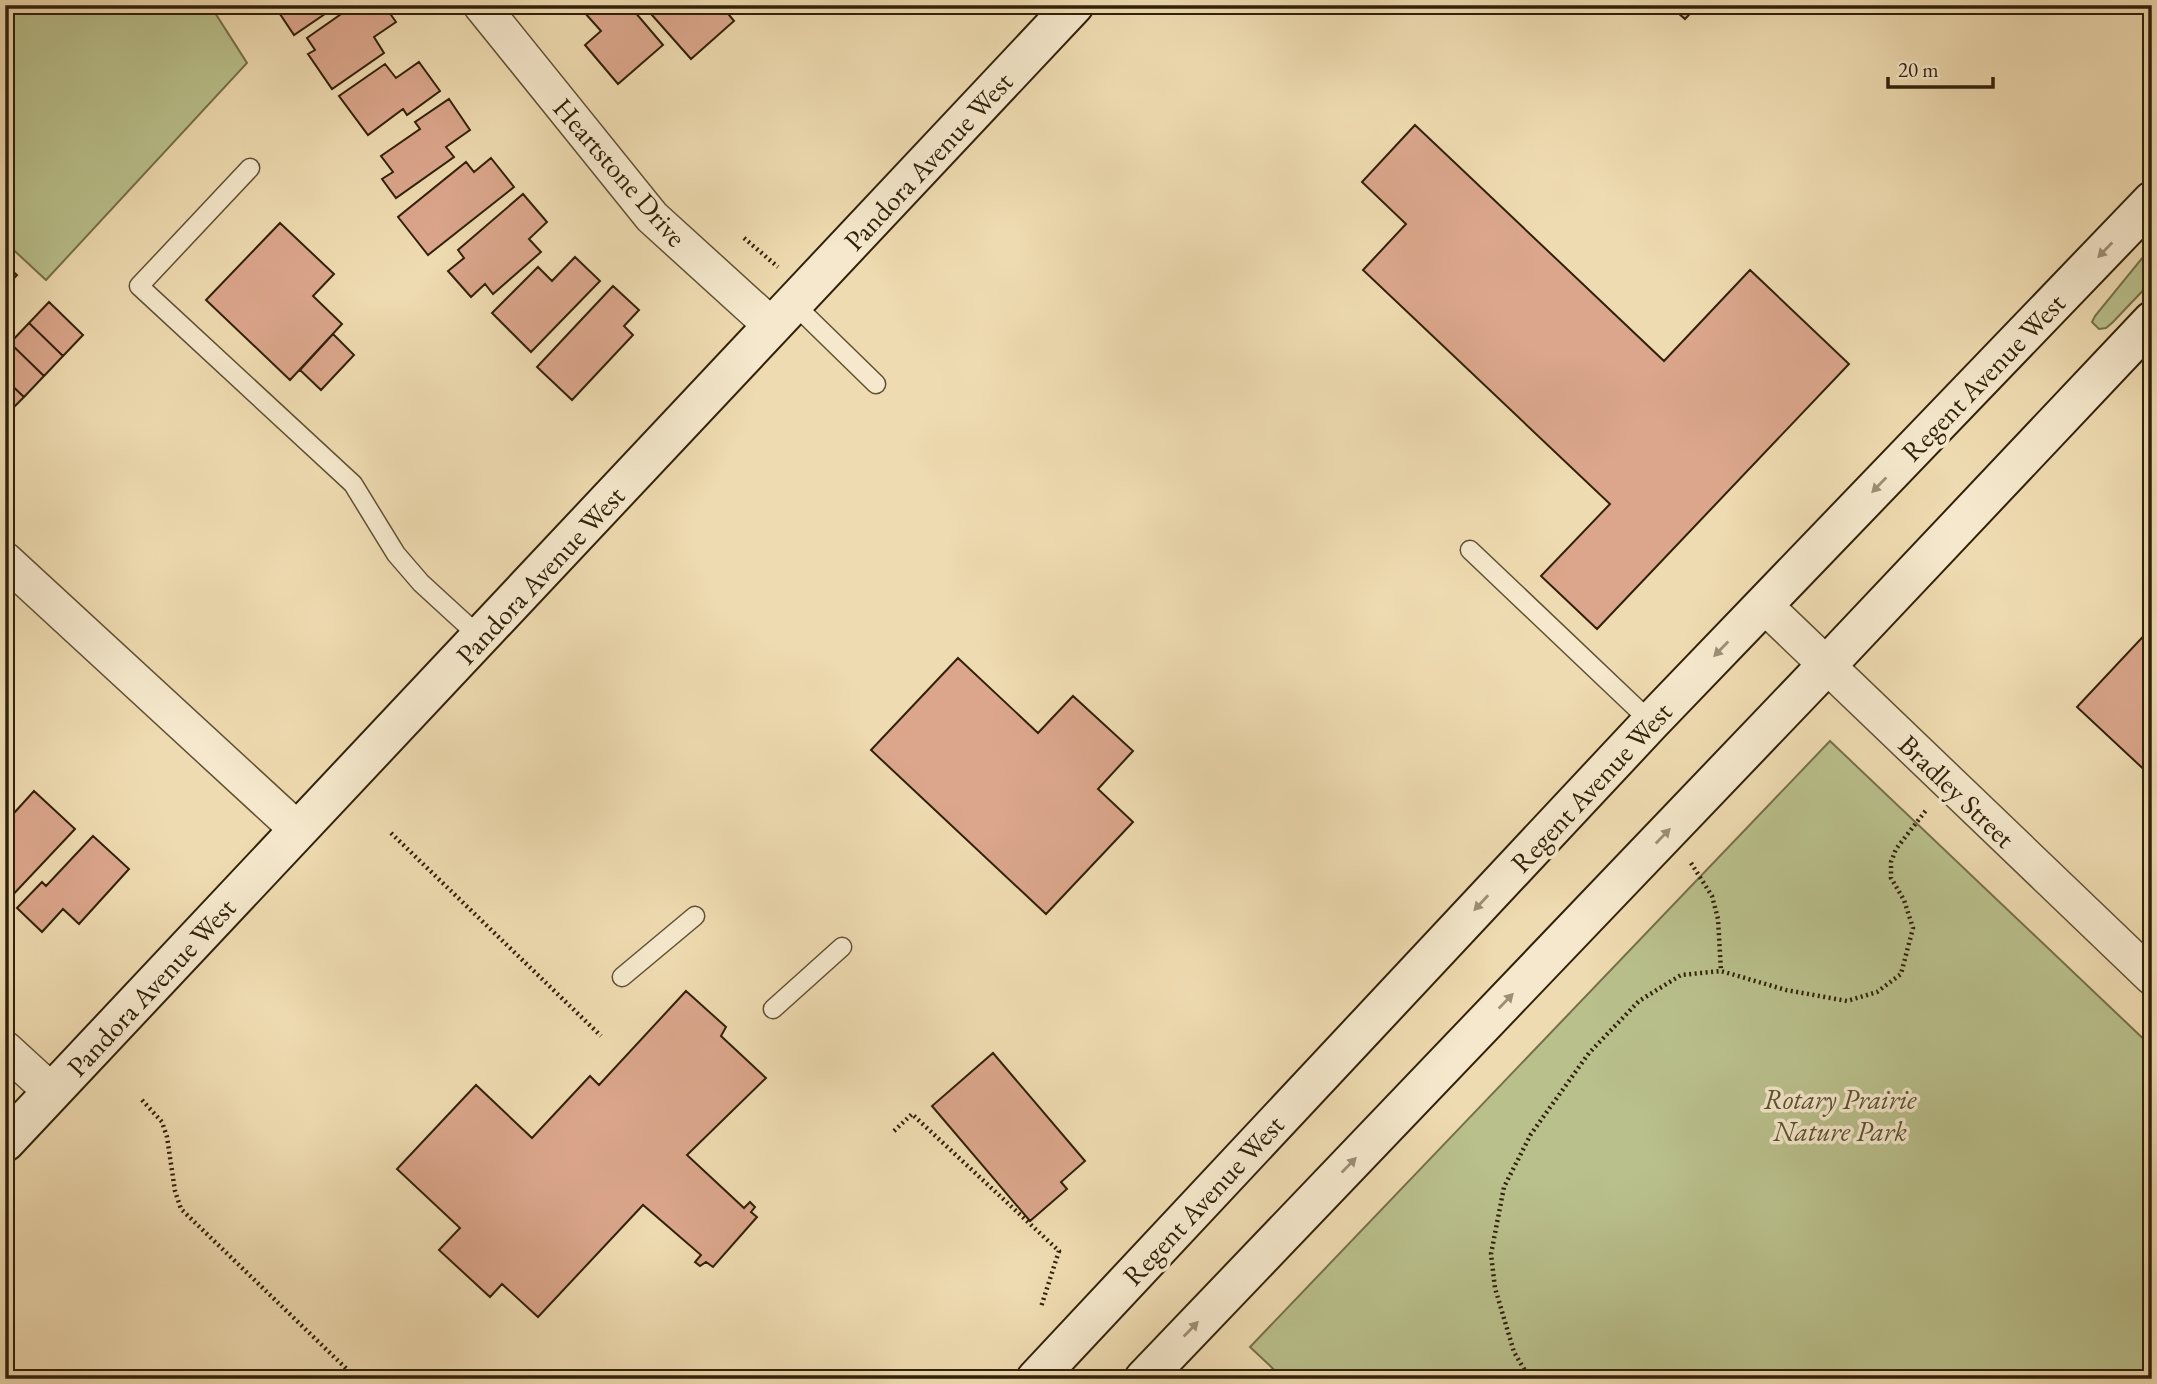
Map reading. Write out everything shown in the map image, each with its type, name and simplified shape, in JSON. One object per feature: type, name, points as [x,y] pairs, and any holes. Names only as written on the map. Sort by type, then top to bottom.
[{"type":"main road","name":"Pandora Avenue West","points":[[5,1142],[1074,5]]},
{"type":"main road","name":"Regent Avenue West","points":[[1036,1379],[1651,722],[2152,201]]},
{"type":"main road","points":[[1144,1379],[2152,321]]},
{"type":"street","name":"Heartstone Drive","points":[[481,5],[652,217],[784,315]]},
{"type":"street","points":[[5,560],[298,830]]},
{"type":"street","name":"Bradley Street","points":[[1764,605],[2152,977]]},
{"type":"street","points":[[5,1049],[52,1092]]},
{"type":"lane","points":[[250,168],[139,286],[353,484],[396,554],[441,604],[481,638]]},
{"type":"lane","points":[[784,315],[876,384]]},
{"type":"lane","points":[[1470,550],[1651,722]]},
{"type":"lane","points":[[622,978],[695,916]]},
{"type":"lane","points":[[773,1009],[842,947]]},
{"type":"path","points":[[1530,1379],[1514,1352],[1495,1289],[1491,1254],[1504,1187],[1531,1134],[1589,1053],[1639,1001],[1681,975],[1721,971],[1786,990],[1847,1001],[1877,992],[1900,974],[1913,928],[1904,900],[1891,878],[1891,862],[1896,849],[1929,805]]},
{"type":"path","points":[[391,833],[601,1036]]},
{"type":"path","points":[[1691,863],[1712,896],[1718,919],[1721,971]]},
{"type":"path","points":[[142,1100],[162,1122],[181,1209],[357,1379]]},
{"type":"path","points":[[894,1131],[912,1114],[1059,1251],[1041,1307]]},
{"type":"green space","points":[[5,5],[210,5],[247,63],[46,280],[5,242]]},
{"type":"green space","points":[[2152,246],[2152,281],[2113,322],[2106,328],[2099,329],[2092,322],[2095,316]]},
{"type":"green space","name":"Rotary Prairie Nature Park","points":[[1830,741],[2152,1047],[2152,1379],[1284,1379],[1250,1347]]},
{"type":"building","points":[[274,5],[338,5],[294,35]]},
{"type":"building","points":[[354,5],[384,5],[396,22],[374,37],[384,53],[332,89],[308,54],[315,50],[307,38]]},
{"type":"building","points":[[591,5],[629,5],[663,45],[618,84],[585,45],[601,31],[584,12]]},
{"type":"building","points":[[664,5],[721,5],[734,21],[691,59],[652,15]]},
{"type":"building","points":[[1669,5],[1698,5],[1685,19]]},
{"type":"building","points":[[419,62],[440,91],[407,115],[403,109],[368,135],[339,96],[385,64],[396,78]]},
{"type":"building","points":[[449,99],[470,130],[446,147],[454,157],[396,198],[382,179],[393,172],[381,156],[420,129],[415,122]]},
{"type":"building","points":[[1415,125],[1664,361],[1750,270],[1849,364],[1597,629],[1541,576],[1610,504],[1363,270],[1406,224],[1362,182]]},
{"type":"building","points":[[491,158],[514,187],[428,255],[398,217],[466,162],[474,172]]},
{"type":"building","points":[[523,194],[547,222],[529,239],[541,252],[493,294],[485,284],[471,297],[448,271],[464,258],[458,250]]},
{"type":"building","points":[[280,223],[334,274],[313,296],[342,324],[290,380],[206,300]]},
{"type":"building","points":[[575,257],[600,281],[531,352],[492,313],[538,267],[552,281]]},
{"type":"building","points":[[5,264],[17,275],[5,288]]},
{"type":"building","points":[[613,286],[639,310],[624,326],[633,335],[572,400],[537,367]]},
{"type":"building","points":[[49,302],[83,335],[63,356],[29,323]]},
{"type":"building","points":[[29,323],[63,356],[44,376],[10,343]]},
{"type":"building","points":[[333,334],[354,355],[321,390],[300,370]]},
{"type":"building","points":[[10,343],[44,376],[24,397],[5,379],[5,348]]},
{"type":"building","points":[[5,379],[24,397],[5,416]]},
{"type":"building","points":[[2152,627],[2152,777],[2077,707]]},
{"type":"building","points":[[958,658],[1038,733],[1073,696],[1133,751],[1098,789],[1133,822],[1046,914],[871,750]]},
{"type":"building","points":[[34,791],[75,829],[8,900],[5,897],[5,823]]},
{"type":"building","points":[[93,836],[129,869],[79,924],[63,909],[42,932],[17,908],[42,882],[46,886]]},
{"type":"building","points":[[686,991],[726,1027],[721,1036],[766,1078],[687,1155],[744,1208],[750,1202],[755,1207],[751,1212],[757,1217],[713,1267],[706,1262],[700,1266],[695,1262],[701,1255],[643,1205],[538,1317],[502,1284],[490,1297],[439,1250],[460,1228],[397,1169],[476,1085],[532,1138],[590,1076],[599,1085]]},
{"type":"building","points":[[993,1053],[1085,1161],[1061,1182],[1067,1189],[1030,1221],[932,1106]]}]
